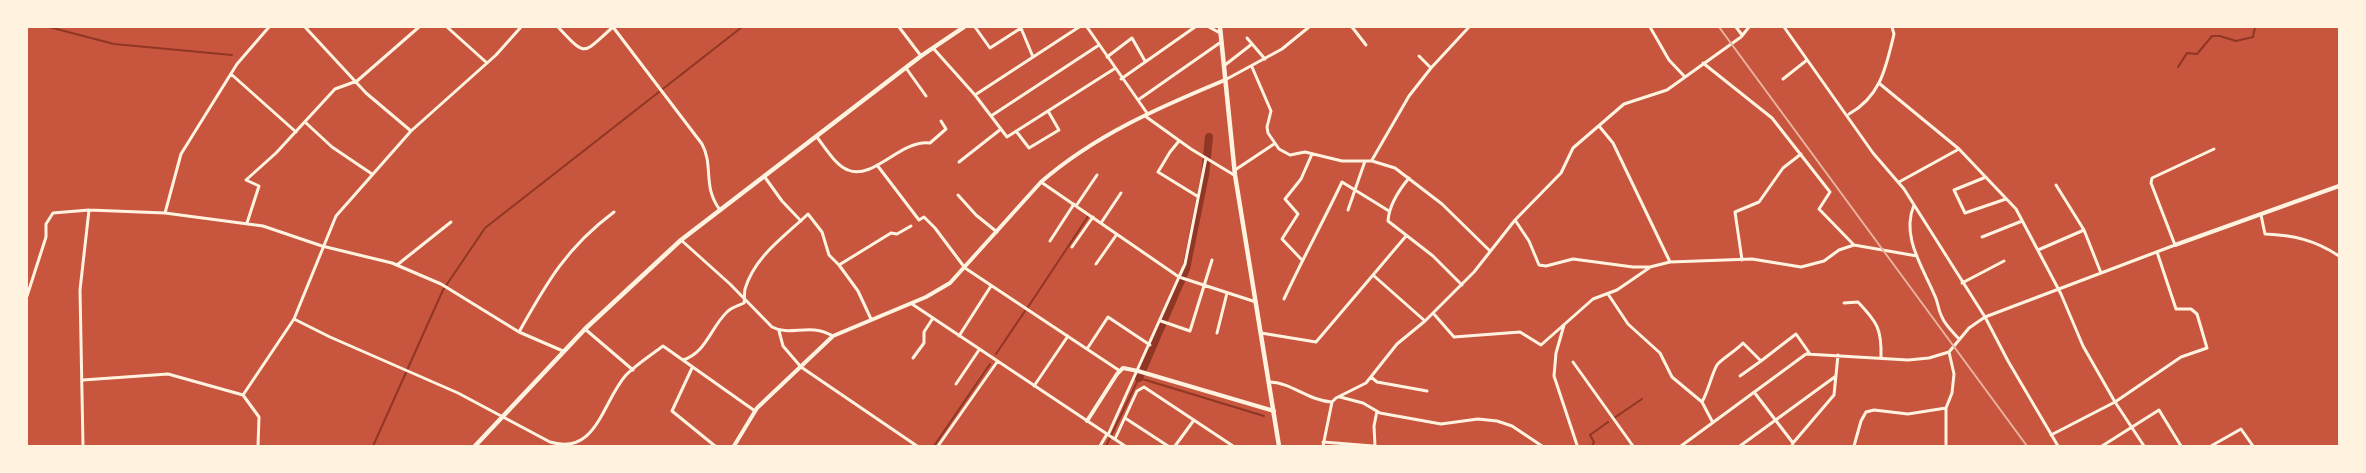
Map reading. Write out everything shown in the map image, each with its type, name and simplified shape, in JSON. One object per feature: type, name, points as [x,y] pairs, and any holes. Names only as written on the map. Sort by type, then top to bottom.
[{"type":"main road","points":[[475,446],[585,328],[681,240],[921,56],[964,27]]},
{"type":"main road","points":[[1221,27],[1235,173],[1279,446]]},
{"type":"street","points":[[165,213],[182,154],[231,74],[250,47],[269,27]]},
{"type":"street","points":[[305,27],[366,93],[411,131]]},
{"type":"street","points":[[247,223],[259,186],[246,180],[276,153],[335,89],[357,81],[419,27]]},
{"type":"street","points":[[447,27],[487,63]]},
{"type":"street","points":[[243,395],[294,319],[336,216],[411,131],[487,63],[520,27]]},
{"type":"street","points":[[558,27],[579,49],[584,50],[590,48],[613,27],[702,144],[706,153],[709,190],[720,210]]},
{"type":"street","points":[[899,27],[921,56]]},
{"type":"street","points":[[975,27],[990,48],[1021,28],[1033,57]]},
{"type":"street","points":[[975,95],[1074,28],[1079,27]]},
{"type":"street","points":[[1087,27],[1145,114],[1179,141],[1206,158],[1235,173],[1274,144]]},
{"type":"street","points":[[1121,79],[1195,27]]},
{"type":"street","points":[[1209,27],[1221,34]]},
{"type":"street","points":[[734,446],[755,411],[833,336],[942,289],[965,268],[1041,182],[1054,171],[1120,127],[1252,67],[1282,49],[1309,27]]},
{"type":"street","points":[[1352,27],[1366,45]]},
{"type":"street","points":[[1372,161],[1409,96],[1469,27]]},
{"type":"street","points":[[1650,27],[1669,60],[1684,77]]},
{"type":"street","points":[[1736,27],[1742,36]]},
{"type":"street","points":[[1377,411],[1374,446],[1323,444],[1332,402],[1366,383],[1397,344],[1462,285],[1515,220],[1561,173],[1574,148],[1624,104],[1667,90],[1742,36],[1749,27]]},
{"type":"street","points":[[1784,27],[1873,153],[1899,182],[1985,317],[2008,362],[2058,446]]},
{"type":"street","points":[[1848,115],[1860,108],[1880,84],[1894,34],[1892,27]]},
{"type":"street","points":[[1107,57],[1132,38],[1146,62]]},
{"type":"street","points":[[1246,38],[1266,59]]},
{"type":"street","points":[[1137,100],[1222,41]]},
{"type":"street","points":[[1224,65],[1252,44]]},
{"type":"street","points":[[991,116],[1099,45]]},
{"type":"street","points":[[933,48],[975,95],[1007,137],[1114,69]]},
{"type":"street","points":[[1419,56],[1431,68]]},
{"type":"street","points":[[1783,79],[1807,60]]},
{"type":"street","points":[[1703,63],[1772,118],[1830,192],[1819,209],[1854,245]]},
{"type":"street","points":[[1252,67],[1271,111],[1267,127],[1274,144],[1284,153],[1290,155],[1305,152],[1342,161],[1372,161],[1395,168],[1442,204],[1490,251]]},
{"type":"street","points":[[906,68],[926,96]]},
{"type":"street","points":[[231,74],[296,132]]},
{"type":"street","points":[[1880,84],[1959,149],[2007,199],[2022,221],[2059,290],[2083,346],[2115,402],[2144,446]]},
{"type":"street","points":[[1016,131],[1029,148],[1059,130],[1048,111]]},
{"type":"street","points":[[816,136],[840,165],[848,170],[864,171],[917,142],[930,143],[946,129],[941,121]]},
{"type":"street","points":[[305,122],[332,147],[372,174]]},
{"type":"street","points":[[1599,126],[1613,143],[1671,262]]},
{"type":"street","points":[[959,162],[1001,129]]},
{"type":"street","points":[[1179,141],[1158,172],[1197,196]]},
{"type":"street","points":[[2175,246],[2151,183],[2152,178],[2214,148]]},
{"type":"street","points":[[1899,182],[1959,149]]},
{"type":"street","points":[[1302,259],[1282,239],[1298,214],[1285,199],[1301,179],[1312,154]]},
{"type":"street","points":[[1742,260],[1735,212],[1759,201],[1783,168],[1801,154]]},
{"type":"street","points":[[1100,446],[1108,435],[1138,371],[1185,264],[1206,158]]},
{"type":"street","points":[[1348,210],[1365,161]]},
{"type":"street","points":[[877,165],[919,220],[924,217],[935,228],[965,268],[1120,371]]},
{"type":"street","points":[[1050,241],[1097,175]]},
{"type":"street","points":[[764,176],[782,201],[801,221]]},
{"type":"street","points":[[1986,177],[1954,190],[1965,213],[2007,199]]},
{"type":"street","points":[[1409,178],[1400,189],[1389,212],[1388,221],[1433,256],[1462,285]]},
{"type":"street","points":[[1041,182],[1179,277],[1256,302]]},
{"type":"street","points":[[1284,299],[1342,182],[1389,212]]},
{"type":"street","points":[[2056,185],[2084,230],[2101,273]]},
{"type":"street","points":[[1681,446],[1806,354],[1918,359],[1948,352],[1969,328],[1985,317],[2339,186]]},
{"type":"street","points":[[1101,223],[1121,193]]},
{"type":"street","points":[[958,195],[996,232]]},
{"type":"street","points":[[1914,205],[1909,223],[1917,256],[1936,298],[1942,318],[1959,339]]},
{"type":"street","points":[[83,446],[80,291],[89,210]]},
{"type":"street","points":[[27,296],[46,237],[48,218],[56,211],[165,213],[263,226],[325,246],[397,265],[441,284],[519,332],[563,351]]},
{"type":"street","points":[[519,332],[543,289],[575,245],[614,212]]},
{"type":"street","points":[[683,360],[698,351],[727,312],[744,303],[745,290],[764,255],[808,214],[822,232],[829,255],[858,291],[871,319]]},
{"type":"street","points":[[2261,215],[2265,234],[2291,235],[2308,239],[2339,256]]},
{"type":"street","points":[[1071,247],[1093,218]]},
{"type":"street","points":[[1515,220],[1529,241],[1539,265],[1546,267],[1573,259],[1633,267],[1650,267],[1671,262],[1752,259],[1801,267],[1824,261],[1839,250],[1854,245],[1917,256]]},
{"type":"street","points":[[1982,237],[2022,221]]},
{"type":"street","points":[[397,265],[451,222]]},
{"type":"street","points":[[839,266],[891,233],[897,234],[911,226]]},
{"type":"street","points":[[2038,250],[2084,230]]},
{"type":"street","points":[[1096,264],[1118,234]]},
{"type":"street","points":[[1261,333],[1316,342],[1406,236]]},
{"type":"street","points":[[681,240],[705,260],[760,316],[779,331],[783,346],[801,367],[917,446]]},
{"type":"street","points":[[2051,435],[2115,402],[2181,357],[2207,348],[2197,314],[2192,309],[2176,309],[2157,252]]},
{"type":"street","points":[[1161,321],[1190,331],[1212,261]]},
{"type":"street","points":[[1962,283],[2004,261]]},
{"type":"street","points":[[1432,313],[1454,337],[1520,332],[1541,345],[1593,299],[1617,290],[1650,267]]},
{"type":"street","points":[[1373,275],[1425,321]]},
{"type":"street","points":[[959,336],[991,286]]},
{"type":"street","points":[[1217,333],[1227,293]]},
{"type":"street","points":[[1608,294],[1628,324],[1660,353],[1672,377],[1702,402],[1713,421]]},
{"type":"street","points":[[1844,303],[1858,302],[1874,320],[1882,336],[1881,358]]},
{"type":"street","points":[[910,303],[1125,446]]},
{"type":"street","points":[[1087,349],[1108,316],[1150,345]]},
{"type":"street","points":[[913,358],[924,343],[924,332],[933,318]]},
{"type":"street","points":[[294,319],[458,393],[504,416],[549,444],[574,445],[591,432],[622,381],[633,369],[663,346],[755,411]]},
{"type":"street","points":[[1565,323],[1554,376],[1577,445]]},
{"type":"street","points":[[585,328],[633,369]]},
{"type":"street","points":[[779,331],[811,328],[833,336]]},
{"type":"street","points":[[1740,376],[1796,334],[1810,354]]},
{"type":"street","points":[[1034,386],[1068,336]]},
{"type":"street","points":[[1702,402],[1717,364],[1735,352],[1743,343],[1761,360]]},
{"type":"street","points":[[956,384],[979,350]]},
{"type":"street","points":[[1946,446],[1947,408],[1954,375],[1948,352]]},
{"type":"street","points":[[1754,392],[1792,444],[1834,395],[1838,355]]},
{"type":"street","points":[[938,446],[997,362]]},
{"type":"street","points":[[1573,362],[1633,446]]},
{"type":"street","points":[[692,367],[672,411],[715,446]]},
{"type":"street","points":[[1086,421],[1120,371],[1128,368],[1274,411]]},
{"type":"street","points":[[83,380],[168,374],[243,395],[259,417],[258,446]]},
{"type":"street","points":[[1740,446],[1836,376]]},
{"type":"street","points":[[1371,377],[1377,382],[1427,391]]},
{"type":"street","points":[[1269,382],[1278,382],[1321,402],[1332,402]]},
{"type":"street","points":[[1114,439],[1137,391],[1144,387],[1233,446]]},
{"type":"street","points":[[1338,397],[1363,403],[1377,411],[1441,424],[1478,419],[1497,421],[1512,426],[1542,446]]},
{"type":"street","points":[[1854,446],[1866,412],[1874,410],[1908,414],[1947,408]]},
{"type":"street","points":[[2102,446],[2159,410],[2181,446]]},
{"type":"street","points":[[1125,418],[1168,446]]},
{"type":"street","points":[[1175,446],[1194,420]]},
{"type":"street","points":[[2211,446],[2241,429],[2253,446]]},
{"type":"waterway","points":[[49,27],[114,44],[232,55]]},
{"type":"waterway","points":[[373,446],[443,290],[485,228],[742,27]]},
{"type":"waterway","points":[[2178,67],[2187,53],[2197,54],[2212,36],[2236,41],[2253,37],[2255,27]]},
{"type":"waterway","points":[[1139,378],[1186,269],[1205,175],[1209,137]]},
{"type":"waterway","points":[[1028,307],[1089,215]]},
{"type":"waterway","points":[[996,354],[1025,311]]},
{"type":"waterway","points":[[934,446],[990,364]]},
{"type":"waterway","points":[[1106,446],[1139,378],[1264,416]]},
{"type":"waterway","points":[[1614,418],[1642,399]]},
{"type":"waterway","points":[[1592,446],[1594,442],[1590,435],[1608,422]]},
{"type":"railway","points":[[1719,27],[2027,446]]}]
